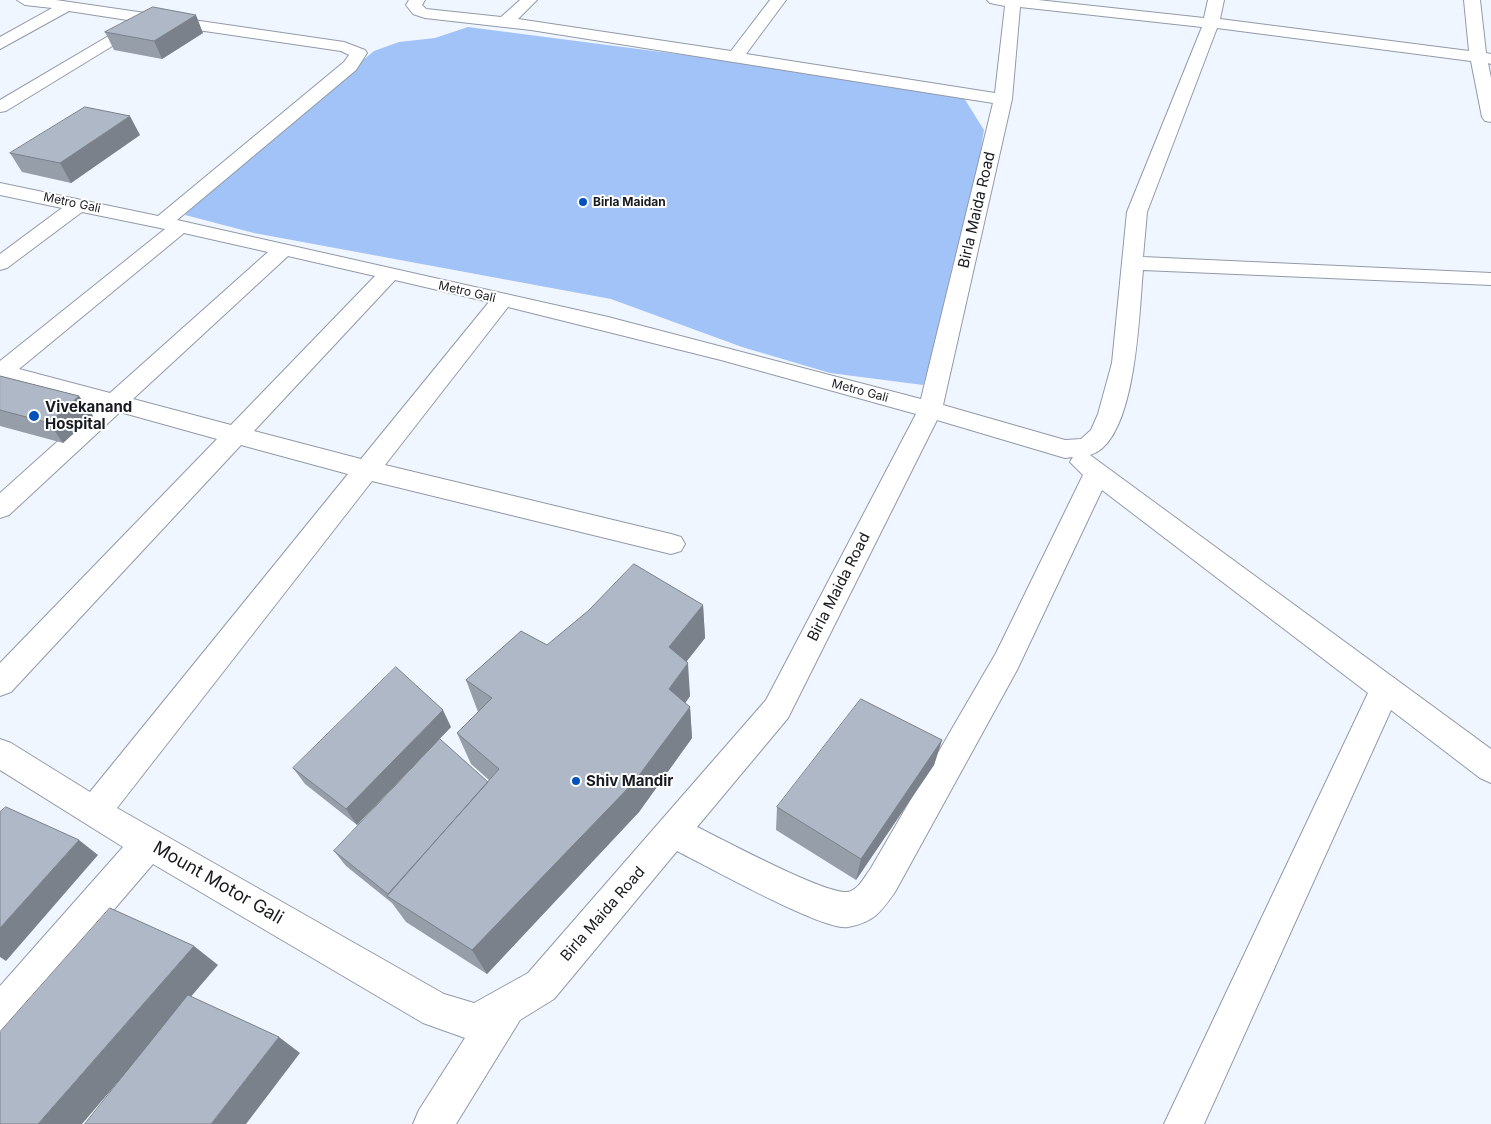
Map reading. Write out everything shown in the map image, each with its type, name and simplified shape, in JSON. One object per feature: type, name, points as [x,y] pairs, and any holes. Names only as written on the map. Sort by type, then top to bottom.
[{"type":"street","points":[[0,372],[350,66],[359,53],[344,47],[25,0]]},
{"type":"street","points":[[126,14],[148,0]]},
{"type":"street","points":[[417,0],[414,4],[418,11],[425,13],[505,22],[736,56],[1003,99]]},
{"type":"street","points":[[505,22],[528,0]]},
{"type":"street","points":[[736,56],[778,0]]},
{"type":"street","points":[[1065,449],[1088,447],[1101,434],[1110,414],[1124,363],[1131,263],[1137,212],[1211,23],[1216,0]]},
{"type":"street","points":[[1472,0],[1485,58],[1491,117]]},
{"type":"street","points":[[1007,1],[1211,23],[1485,58]]},
{"type":"street","name":"Birla Maida Road","points":[[436,1010],[475,1022],[507,1007],[541,986],[777,709],[930,410],[1003,99],[1010,58],[1007,1]]},
{"type":"street","points":[[0,44],[67,6]]},
{"type":"street","points":[[0,107],[150,18]]},
{"type":"street","name":"Metro Gali","points":[[0,189],[171,224],[610,324],[930,410],[1065,449]]},
{"type":"street","points":[[0,264],[78,205]]},
{"type":"street","points":[[0,508],[282,250]]},
{"type":"street","points":[[1131,263],[1491,279]]},
{"type":"street","points":[[0,683],[389,274]]},
{"type":"street","points":[[94,812],[502,300]]},
{"type":"street","points":[[0,372],[366,470],[671,544]]},
{"type":"street","points":[[1065,449],[1491,768]]},
{"type":"street","points":[[673,832],[806,898],[846,910],[866,903],[883,880],[1007,661],[1098,473]]},
{"type":"street","points":[[1184,1124],[1385,689]]},
{"type":"street","name":"Mount Motor Gali","points":[[0,753],[94,812],[436,1010]]},
{"type":"street","points":[[0,1014],[149,843]]},
{"type":"street","points":[[433,1124],[507,1007]]},
{"type":"shaded area","name":"Birla Maidan","points":[[468,27],[739,62],[964,98],[984,130],[975,187],[951,271],[944,331],[923,385],[830,373],[742,347],[611,299],[254,233],[185,215],[208,189],[374,51],[399,42],[435,38]]},
{"type":"building","points":[[153,7],[196,15],[154,41],[105,32]]},
{"type":"building","points":[[85,107],[130,116],[60,163],[10,153]]},
{"type":"building","points":[[0,376],[79,396],[49,423],[0,410]]},
{"type":"building","name":"Shiv Mandir","points":[[634,564],[703,605],[669,647],[688,663],[669,689],[690,707],[634,782],[472,950],[387,896],[499,769],[457,733],[492,698],[466,680],[521,631],[547,645],[588,611]]},
{"type":"building","points":[[396,667],[443,710],[346,809],[293,768]]},
{"type":"building","points":[[861,699],[942,740],[861,859],[777,807]]},
{"type":"building","points":[[440,739],[488,782],[388,894],[334,851]]},
{"type":"building","points":[[6,807],[79,840],[0,928],[0,812]]},
{"type":"building","points":[[110,908],[194,946],[38,1124],[0,1124],[0,1032]]},
{"type":"building","points":[[188,995],[279,1037],[211,1124],[85,1124]]},
{"type":"place","name":"Birla Maidan","points":[[583,202]]},
{"type":"place","name":"Vivekanand Hospital","points":[[34,416]]},
{"type":"place","name":"Shiv Mandir","points":[[576,781]]}]
